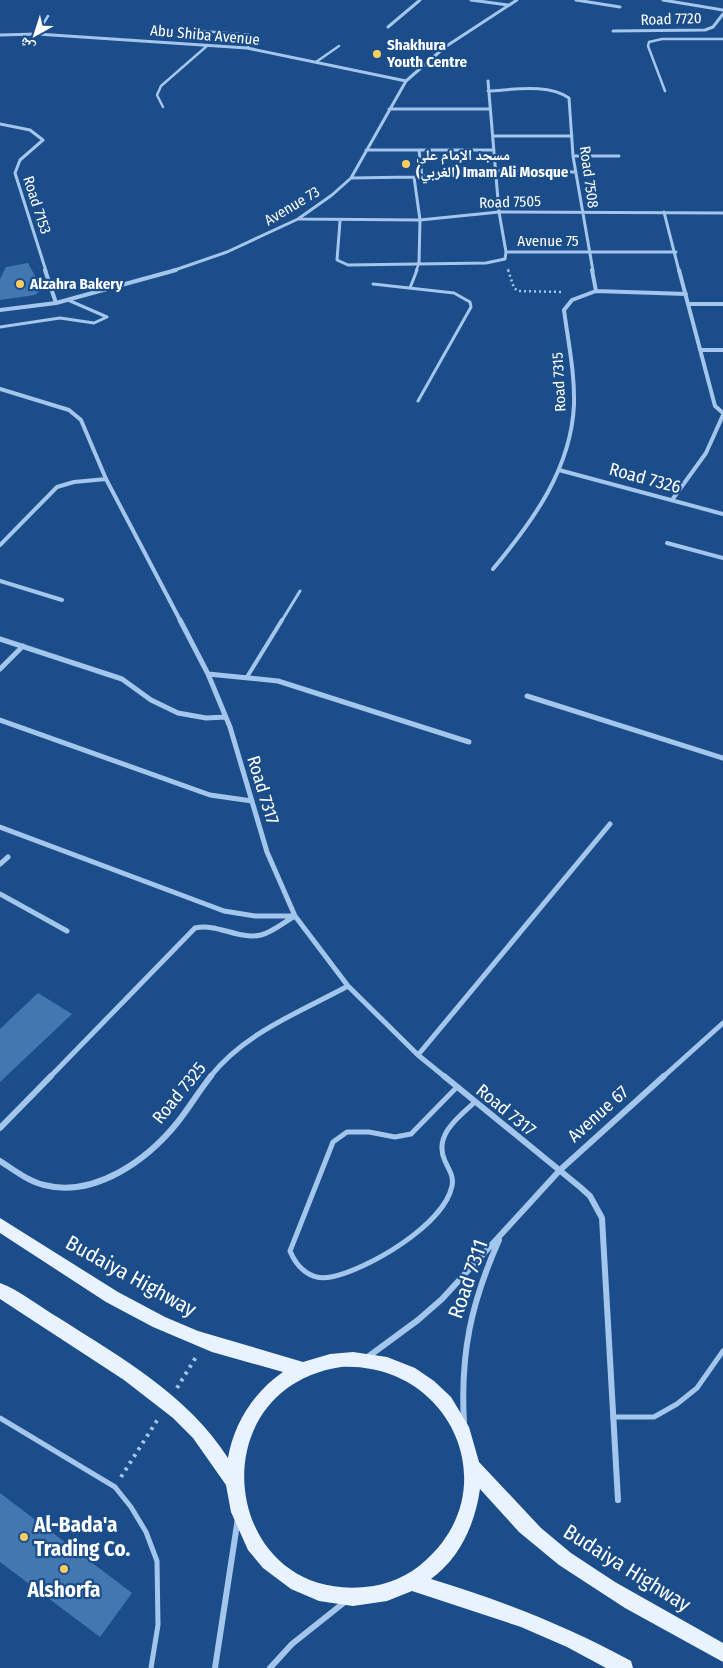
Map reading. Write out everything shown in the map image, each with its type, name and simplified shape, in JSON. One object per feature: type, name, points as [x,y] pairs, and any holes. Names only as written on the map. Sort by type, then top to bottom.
[{"type":"main road","name":"Budaiya Highway","points":[[0,1225],[120,1300],[166,1325],[215,1345],[302,1370]]},
{"type":"main road","points":[[0,1290],[122,1370],[167,1404],[200,1433],[232,1479]]},
{"type":"main road","points":[[363,1360],[394,1367],[423,1382],[446,1404],[464,1431],[473,1468],[471,1501],[460,1533],[439,1561],[412,1582],[372,1596],[350,1597],[304,1587],[266,1561],[238,1518],[232,1479],[240,1434],[265,1396],[302,1370],[332,1361],[363,1360]]},
{"type":"main road","name":"Budaiya Highway","points":[[473,1468],[508,1508],[529,1528],[583,1572],[723,1653]]},
{"type":"main road","points":[[412,1582],[465,1598],[557,1632],[624,1668]]},
{"type":"street","points":[[388,27],[420,0]]},
{"type":"street","points":[[471,0],[509,5]]},
{"type":"street","name":"Avenue 73","points":[[0,310],[56,303],[151,278],[227,252],[298,219],[344,186],[351,178],[406,81],[445,47],[517,0]]},
{"type":"street","points":[[576,0],[620,7]]},
{"type":"street","points":[[665,0],[723,12]]},
{"type":"street","name":"Road 7720","points":[[613,31],[705,30],[713,27],[723,12]]},
{"type":"street","name":"Abu Shiba Avenue","points":[[1,36],[37,34],[247,48],[406,81]]},
{"type":"street","points":[[488,81],[489,109],[506,252]]},
{"type":"street","name":"Road 7508","points":[[488,91],[554,91],[566,94],[571,105],[573,156],[588,252]]},
{"type":"street","points":[[389,108],[489,109]]},
{"type":"street","name":"Road 7153","points":[[0,124],[32,132],[40,135],[43,140],[20,160],[15,173],[56,303]]},
{"type":"street","points":[[493,136],[572,136]]},
{"type":"street","points":[[366,150],[494,150]]},
{"type":"street","points":[[419,150],[422,177]]},
{"type":"street","points":[[573,156],[619,156]]},
{"type":"street","points":[[351,178],[414,178],[497,171],[576,172]]},
{"type":"street","points":[[414,178],[420,220],[419,263]]},
{"type":"street","name":"Road 7505","points":[[298,219],[340,221],[420,220],[500,212],[723,213]]},
{"type":"street","points":[[664,212],[715,406],[723,414],[706,453],[672,500]]},
{"type":"street","name":"Avenue 75","points":[[340,221],[337,260],[348,265],[486,263],[505,259],[506,252],[676,252]]},
{"type":"street","points":[[588,252],[596,291]]},
{"type":"street","name":"Road 7315","points":[[494,568],[531,522],[559,470],[570,437],[574,406],[564,310],[572,300],[596,291],[686,294]]},
{"type":"street","points":[[688,304],[723,304]]},
{"type":"street","points":[[700,350],[723,350]]},
{"type":"street","name":"Road 7317","points":[[0,389],[60,406],[77,414],[81,420],[106,479],[208,674],[226,718],[267,852],[295,916],[348,986],[418,1055],[456,1088],[560,1170]]},
{"type":"street","name":"Road 7326","points":[[559,470],[723,514]]},
{"type":"street","points":[[0,545],[57,487],[74,482],[106,479]]},
{"type":"street","points":[[667,543],[723,558]]},
{"type":"street","points":[[0,581],[62,600]]},
{"type":"street","points":[[0,639],[122,679],[156,703],[172,710],[204,719],[226,718]]},
{"type":"street","points":[[0,669],[23,646]]},
{"type":"street","points":[[208,674],[278,681],[470,742]]},
{"type":"street","points":[[527,696],[723,758]]},
{"type":"street","points":[[0,720],[210,795],[231,800],[252,801]]},
{"type":"street","points":[[418,1055],[610,824]]},
{"type":"street","points":[[0,827],[224,911],[255,916],[295,916]]},
{"type":"street","points":[[0,864],[8,857]]},
{"type":"street","points":[[0,894],[67,931]]},
{"type":"street","points":[[0,1128],[195,928],[206,925],[247,935],[260,935],[295,916]]},
{"type":"street","name":"Road 7325","points":[[0,1161],[25,1177],[50,1186],[83,1186],[114,1176],[142,1158],[176,1125],[211,1076],[233,1053],[245,1044],[348,986]]},
{"type":"street","name":"Avenue 67","points":[[501,1235],[560,1170],[723,1023]]},
{"type":"street","points":[[560,1170],[590,1196],[602,1218],[618,1500]]},
{"type":"street","name":"Road 7311","points":[[363,1360],[418,1320],[442,1299],[501,1235]]},
{"type":"street","name":"Road 7311","points":[[464,1431],[461,1388],[464,1346],[472,1307],[501,1235]]},
{"type":"street","points":[[214,1668],[238,1518]]},
{"type":"street","points":[[270,1668],[292,1644],[350,1597]]},
{"type":"lane","points":[[37,34],[48,16]]},
{"type":"lane","points":[[705,30],[710,39]]},
{"type":"lane","points":[[202,31],[250,35],[252,39],[247,48]]},
{"type":"lane","points":[[665,91],[648,46],[649,42],[662,39],[723,39]]},
{"type":"lane","points":[[163,107],[157,95],[162,86],[208,45]]},
{"type":"lane","points":[[316,62],[339,46]]},
{"type":"lane","points":[[410,288],[419,263]]},
{"type":"lane","points":[[373,284],[454,293],[470,302],[471,307],[418,401]]},
{"type":"lane","points":[[0,327],[60,318],[94,323],[107,317],[68,300]]},
{"type":"lane","points":[[246,677],[300,591]]},
{"type":"lane","points":[[456,1088],[411,1134],[395,1137],[370,1132],[346,1132],[332,1142],[290,1251],[294,1264],[308,1274],[320,1278],[336,1278],[414,1236],[435,1216],[449,1196],[452,1175],[443,1158],[442,1144],[446,1129],[475,1102]]},
{"type":"lane","points":[[613,1417],[654,1417],[677,1404],[697,1388],[723,1351]]},
{"type":"lane","points":[[0,1418],[115,1487],[131,1507],[146,1532],[156,1561],[158,1626],[151,1668]]},
{"type":"path","points":[[505,259],[514,288],[518,291],[582,295]]},
{"type":"building","name":"Alzahra Bakery","points":[[28,263],[42,289],[35,295],[0,300],[0,279],[6,267]]},
{"type":"building","points":[[38,993],[72,1014],[0,1082],[0,1029]]},
{"type":"building","points":[[0,1493],[132,1593],[100,1637],[0,1562]]},
{"type":"place","name":"Shakhura Youth Centre","points":[[377,54]]},
{"type":"place","name":"مسجد الإمام علي (الغربي) Imam Ali Mosque","points":[[406,164]]},
{"type":"place","name":"Alzahra Bakery","points":[[20,284]]},
{"type":"place","name":"Al-Bada'a Trading Co.","points":[[24,1537]]},
{"type":"place","name":"Alshorfa","points":[[64,1569]]}]
